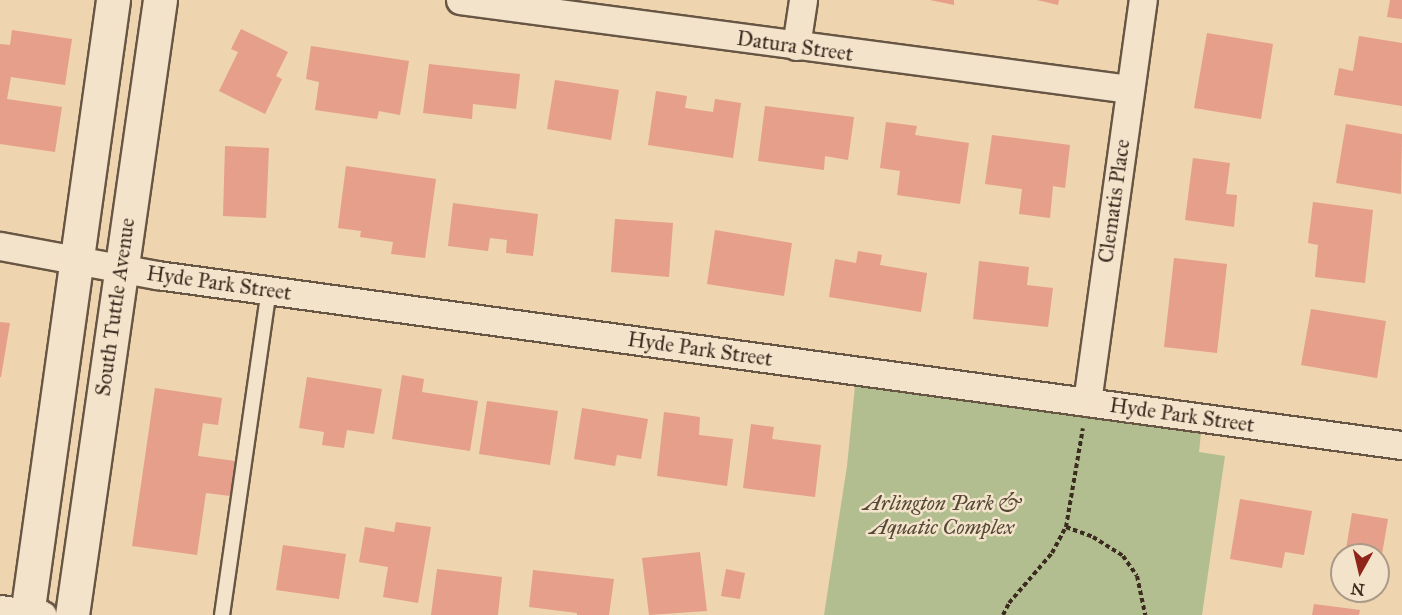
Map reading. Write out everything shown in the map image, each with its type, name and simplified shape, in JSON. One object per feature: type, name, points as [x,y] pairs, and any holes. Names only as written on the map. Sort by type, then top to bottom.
[{"type":"main road","points":[[24,613],[114,0]]},
{"type":"main road","name":"South Tuttle Avenue","points":[[72,615],[160,0]]},
{"type":"street","points":[[796,46],[803,0]]},
{"type":"street","name":"Clematis Place","points":[[1087,402],[1143,0]]},
{"type":"street","name":"Datura Street","points":[[477,1],[796,46],[1130,89]]},
{"type":"street","name":"Hyde Park Street","points":[[0,246],[120,268],[268,290],[1402,445]]},
{"type":"lane","points":[[222,615],[268,290]]},
{"type":"path","points":[[1003,615],[1009,603],[1052,553],[1066,527],[1074,491],[1087,402]]},
{"type":"path","points":[[1066,527],[1093,537],[1123,556],[1137,576],[1144,615]]},
{"type":"green space","name":"Arlington Park & Aquatic Complex","points":[[855,386],[1201,433],[1199,452],[1225,456],[1202,615],[824,615],[847,466]]},
{"type":"building","points":[[930,0],[954,0],[954,5]]},
{"type":"building","points":[[1037,0],[1059,0],[1058,5]]},
{"type":"building","points":[[1390,0],[1402,0],[1402,19],[1387,17]]},
{"type":"building","points":[[241,29],[288,52],[276,76],[282,79],[265,114],[219,91],[238,52],[231,49]]},
{"type":"building","points":[[12,30],[72,39],[65,85],[11,77],[7,99],[62,107],[55,152],[0,144],[0,44],[10,45]]},
{"type":"building","points":[[1207,33],[1273,44],[1261,119],[1194,108]]},
{"type":"building","points":[[1359,36],[1402,43],[1402,106],[1334,95],[1339,68],[1353,71]]},
{"type":"building","points":[[311,46],[409,61],[400,115],[379,111],[377,119],[315,110],[319,82],[306,79]]},
{"type":"building","points":[[429,64],[520,74],[516,109],[473,104],[472,119],[423,113]]},
{"type":"building","points":[[555,80],[619,90],[611,140],[547,129]]},
{"type":"building","points":[[656,91],[687,96],[685,108],[713,112],[715,99],[741,103],[733,158],[648,145]]},
{"type":"building","points":[[765,106],[854,117],[848,160],[825,156],[824,170],[758,161]]},
{"type":"building","points":[[886,122],[917,126],[915,135],[969,143],[960,204],[897,195],[900,171],[880,168]]},
{"type":"building","points":[[1346,124],[1402,134],[1401,194],[1336,183]]},
{"type":"building","points":[[992,135],[1070,145],[1065,188],[1053,186],[1050,218],[1019,214],[1022,189],[985,184]]},
{"type":"building","points":[[225,146],[269,148],[266,218],[223,216]]},
{"type":"building","points":[[1193,158],[1230,163],[1226,194],[1237,195],[1234,227],[1185,220]]},
{"type":"building","points":[[346,166],[436,179],[425,258],[391,254],[393,242],[360,237],[361,231],[338,228]]},
{"type":"building","points":[[1313,202],[1373,210],[1365,283],[1315,277],[1318,245],[1308,243]]},
{"type":"building","points":[[453,203],[538,214],[533,256],[506,253],[507,240],[490,238],[488,251],[448,246]]},
{"type":"building","points":[[615,219],[673,223],[669,277],[611,272]]},
{"type":"building","points":[[715,230],[792,243],[784,296],[707,284]]},
{"type":"building","points":[[858,251],[882,255],[880,265],[927,273],[921,312],[829,297],[835,259],[856,263]]},
{"type":"building","points":[[1174,258],[1227,264],[1217,353],[1164,347]]},
{"type":"building","points":[[979,261],[1029,267],[1027,285],[1053,288],[1048,327],[973,319]]},
{"type":"building","points":[[1311,309],[1386,321],[1377,378],[1301,365]]},
{"type":"building","points":[[0,322],[10,323],[1,377],[0,377]]},
{"type":"building","points":[[402,375],[424,379],[422,392],[478,401],[470,451],[392,439]]},
{"type":"building","points":[[307,377],[382,389],[374,434],[347,430],[344,448],[322,445],[324,432],[299,428]]},
{"type":"building","points":[[155,388],[222,398],[218,425],[203,423],[198,456],[235,461],[230,496],[206,493],[197,555],[132,546]]},
{"type":"building","points":[[487,401],[558,411],[550,465],[479,454]]},
{"type":"building","points":[[582,408],[648,419],[641,459],[617,455],[615,466],[574,459]]},
{"type":"building","points":[[664,412],[700,417],[699,435],[733,439],[727,486],[657,476]]},
{"type":"building","points":[[751,424],[774,427],[772,439],[821,445],[815,497],[743,488]]},
{"type":"building","points":[[1240,499],[1312,511],[1304,555],[1285,552],[1282,568],[1230,559]]},
{"type":"building","points":[[1352,513],[1388,519],[1384,543],[1347,543]]},
{"type":"building","points":[[396,522],[431,527],[418,603],[383,597],[388,567],[359,562],[365,527],[394,532]]},
{"type":"building","points":[[283,545],[346,554],[339,599],[276,590]]},
{"type":"building","points":[[700,552],[707,611],[649,615],[642,558]]},
{"type":"building","points":[[437,569],[502,577],[498,615],[431,615]]},
{"type":"building","points":[[726,569],[745,573],[740,599],[721,596]]},
{"type":"building","points":[[533,570],[614,579],[609,615],[577,615],[577,613],[529,607]]},
{"type":"building","points":[[1314,604],[1360,610],[1359,615],[1312,615]]}]
